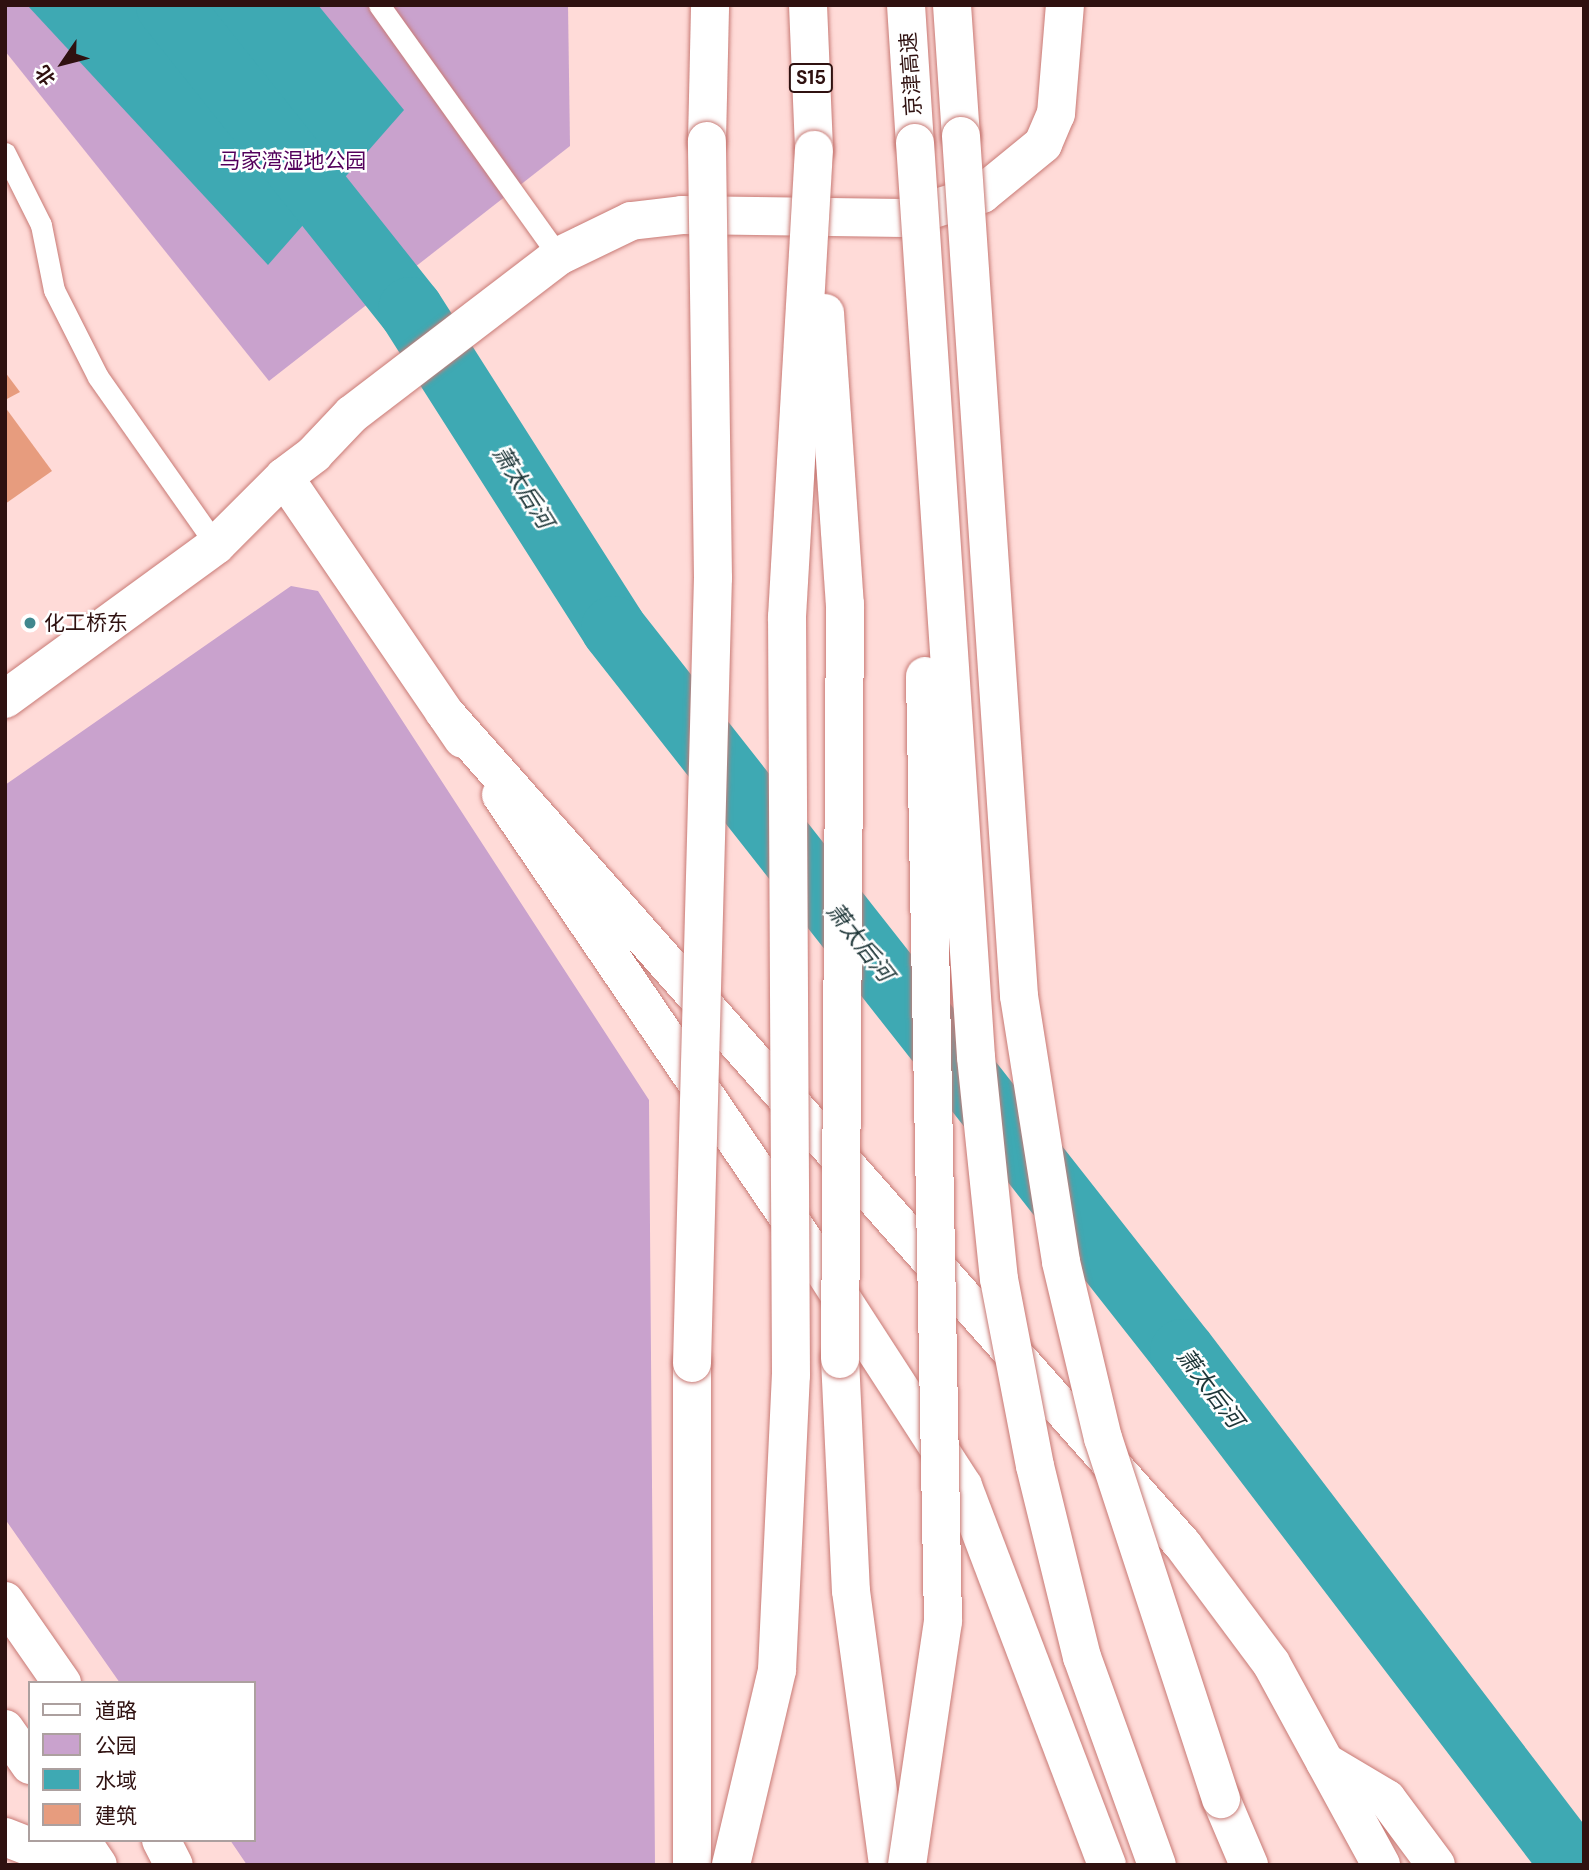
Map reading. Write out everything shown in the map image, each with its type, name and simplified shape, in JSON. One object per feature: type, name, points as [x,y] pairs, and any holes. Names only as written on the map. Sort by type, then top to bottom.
[{"type":"main road","points":[[692,1865],[692,1363],[713,578],[707,141],[710,5]]},
{"type":"main road","name":"S15","points":[[808,5],[814,150]]},
{"type":"main road","name":"京津高速","points":[[906,5],[915,143]]},
{"type":"main road","points":[[952,5],[1019,996],[1059,1249],[1103,1438],[1221,1799],[1249,1865]]},
{"type":"main road","points":[[5,699],[216,545],[284,477],[314,454],[352,414],[559,256],[631,221],[682,215],[904,218],[982,194],[1042,144],[1056,114],[1065,5]]},
{"type":"main road","points":[[907,1865],[943,1622],[915,143]]},
{"type":"main road","points":[[915,143],[975,1044],[999,1279],[1035,1466],[1082,1657],[1157,1865]]},
{"type":"main road","points":[[732,1865],[777,1670],[791,1375],[787,617],[814,150]]},
{"type":"main road","points":[[814,150],[845,604],[840,1359],[851,1591],[888,1865]]},
{"type":"main road","points":[[284,477],[813,1254],[963,1486],[1107,1865]]},
{"type":"main road","points":[[444,712],[1183,1545],[1271,1663],[1381,1865]]},
{"type":"main road","points":[[5,1601],[61,1681]]},
{"type":"main road","points":[[5,1729],[28,1762]]},
{"type":"main road","points":[[1325,1762],[1387,1799],[1436,1865]]},
{"type":"main road","points":[[5,1837],[77,1865]]},
{"type":"main road","points":[[83,1842],[98,1865]]},
{"type":"main road","points":[[162,1842],[174,1865]]},
{"type":"main road","points":[[177,1842],[194,1865]]},
{"type":"lane","points":[[379,5],[559,256]]},
{"type":"lane","points":[[5,153],[41,225],[54,290],[98,377],[216,545]]},
{"type":"green space","name":"马家湾湿地公园","points":[[5,5],[568,5],[570,146],[269,381],[5,51]]},
{"type":"green space","points":[[291,586],[318,591],[649,1100],[655,1865],[247,1865],[231,1842],[256,1842],[256,1681],[119,1681],[5,1519],[5,785]]},
{"type":"water","points":[[27,5],[318,5],[404,110],[268,265]]},
{"type":"building","points":[[5,372],[20,392],[5,400]]},
{"type":"building","points":[[5,407],[52,471],[5,504]]},
{"type":"waterway","name":"萧太后河","points":[[168,5],[410,309],[613,628],[1182,1351],[1574,1865]]},
{"type":"place","name":"化工桥东","points":[[30,623]]}]
